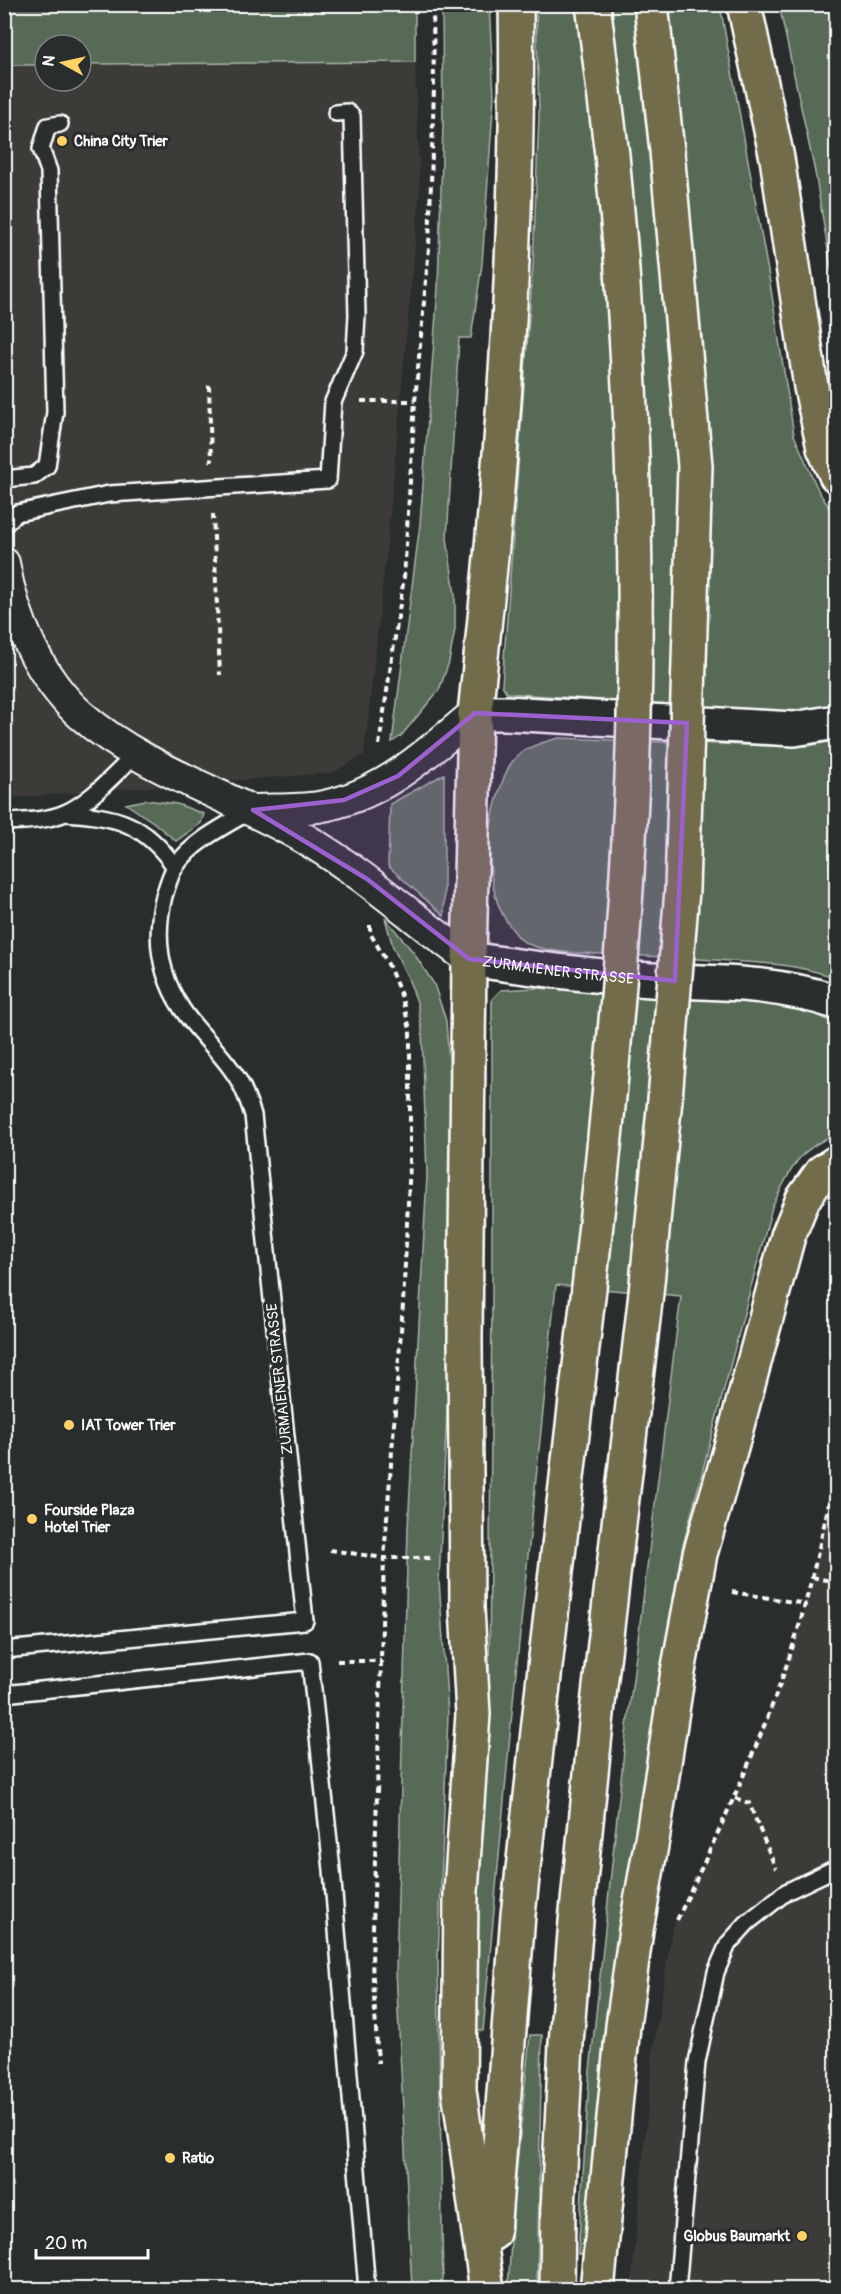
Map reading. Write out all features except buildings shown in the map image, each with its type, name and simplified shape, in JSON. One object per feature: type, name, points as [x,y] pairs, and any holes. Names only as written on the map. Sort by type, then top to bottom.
[{"type":"main road","points":[[488,2289],[459,2090],[461,1892],[473,1714],[467,1608],[469,959],[475,713],[509,343],[517,90],[516,4]]},
{"type":"main road","points":[[488,2289],[518,1915],[610,1099],[626,891],[634,717],[634,541],[627,348],[612,155],[593,4]]},
{"type":"main road","points":[[557,2289],[558,2210],[566,2043],[577,1910],[604,1646],[646,1293],[682,890],[695,466],[667,151],[651,4]]},
{"type":"main road","points":[[744,4],[777,159],[811,387],[824,448],[837,475]]},
{"type":"main road","points":[[475,713],[794,729],[837,722]]},
{"type":"main road","name":"ZURMAIENER STRASSE","points":[[469,959],[541,970],[638,979],[766,985],[837,1002]]},
{"type":"main road","points":[[597,2289],[623,2026],[636,1930],[678,1672],[700,1554],[788,1236],[803,1199],[822,1172],[837,1163]]},
{"type":"street","name":"ZURMAIENER STRASSE","points":[[4,563],[8,586],[26,634],[61,694],[80,714],[137,753],[253,810],[312,843],[366,879],[469,959]]},
{"type":"street","name":"ZURMAIENER STRASSE","points":[[253,810],[317,807],[344,800],[371,789],[398,776],[475,713]]},
{"type":"lane","points":[[4,525],[17,513],[109,494],[328,480],[333,402],[355,351],[357,315],[352,116],[347,112],[336,113]]},
{"type":"lane","points":[[4,479],[34,476],[47,466],[55,412],[49,171],[41,149],[48,126],[60,124]]},
{"type":"lane","points":[[4,822],[38,820],[64,813],[80,804],[137,753]]},
{"type":"lane","name":"ZURMAIENER STRASSE","points":[[4,1650],[304,1621],[253,1114],[239,1081],[183,1010],[166,980],[160,959],[159,920],[167,885],[175,867],[202,841],[253,810]]},
{"type":"lane","points":[[64,813],[117,820],[137,829],[154,840],[175,867]]},
{"type":"lane","points":[[4,1694],[310,1661],[332,1870],[367,2289]]},
{"type":"lane","points":[[677,2289],[697,2062],[716,1972],[728,1944],[747,1923],[786,1892],[837,1868]]},
{"type":"path","points":[[371,789],[385,713],[404,577],[415,401],[429,247],[434,88],[433,4]]},
{"type":"path","points":[[209,385],[220,675]]},
{"type":"path","points":[[333,402],[415,401]]},
{"type":"path","points":[[366,879],[370,933],[388,964],[401,994],[410,1029],[410,1162],[404,1304],[384,1557],[372,1962],[378,2066]]},
{"type":"path","points":[[672,1929],[735,1798],[771,1708],[806,1604],[837,1471]]},
{"type":"path","points":[[330,1550],[384,1557],[434,1558]]},
{"type":"path","points":[[812,1577],[837,1582]]},
{"type":"path","points":[[732,1592],[806,1604]]},
{"type":"path","points":[[310,1661],[381,1661]]},
{"type":"path","points":[[735,1798],[749,1803],[786,1892]]},
{"type":"highlighted area","points":[[475,713],[687,723],[675,981],[469,959],[367,879],[253,810],[344,800],[398,776]]},
{"type":"shaded area","points":[[415,62],[420,191],[386,555],[364,755],[332,773],[5,798],[4,65],[33,65],[33,93],[93,93],[93,64]]},
{"type":"shaded area","points":[[836,1471],[836,2289],[631,2290],[653,2051],[672,1929],[735,1798],[789,1660],[806,1604]]},
{"type":"green space","points":[[4,5],[415,5],[415,62],[93,64],[93,33],[33,33],[33,65],[5,65]]},
{"type":"green space","points":[[442,5],[489,5],[494,95],[482,264],[471,338],[459,338],[447,538],[455,595],[455,629],[449,662],[439,690],[401,736],[392,742],[420,524],[438,288],[443,125]]},
{"type":"green space","points":[[536,5],[720,5],[769,277],[794,435],[819,492],[836,518],[836,704],[826,708],[778,713],[507,693],[502,685],[533,264],[539,114]]},
{"type":"green space","points":[[779,5],[836,5],[836,298],[815,172]]},
{"type":"green space","points":[[559,738],[773,746],[809,746],[836,740],[836,978],[806,969],[777,964],[566,952],[535,947],[522,941],[504,917],[493,885],[490,849],[493,814],[501,785],[516,757],[533,746]]},
{"type":"green space","points":[[444,774],[444,916],[388,866],[390,804]]},
{"type":"green space","points":[[146,800],[177,804],[204,814],[201,823],[176,841],[126,804]]},
{"type":"green space","points":[[385,918],[413,952],[434,984],[446,1021],[450,1075],[449,1369],[439,1580],[448,1715],[438,1958],[443,2290],[412,2289],[396,1971],[408,1528],[427,1176],[422,1029],[417,1002],[393,947]]},
{"type":"green space","points":[[537,988],[783,1004],[809,1010],[836,1025],[836,1134],[811,1147],[803,1155],[790,1172],[772,1207],[682,1549],[650,1754],[593,2255],[578,2254],[589,2080],[624,1751],[681,1296],[556,1285],[514,1691],[483,2031],[472,2030],[475,1889],[489,1682],[492,999],[501,990]]},
{"type":"green space","points":[[530,2035],[542,2035],[537,2289],[508,2289],[514,2194]]},
{"type":"place","name":"China City Trier","points":[[62,141]]},
{"type":"place","name":"IAT Tower Trier","points":[[69,1425]]},
{"type":"place","name":"Fourside Plaza Hotel Trier","points":[[32,1519]]},
{"type":"place","name":"Ratio","points":[[170,2158]]},
{"type":"place","name":"Globus Baumarkt","points":[[802,2236]]}]
